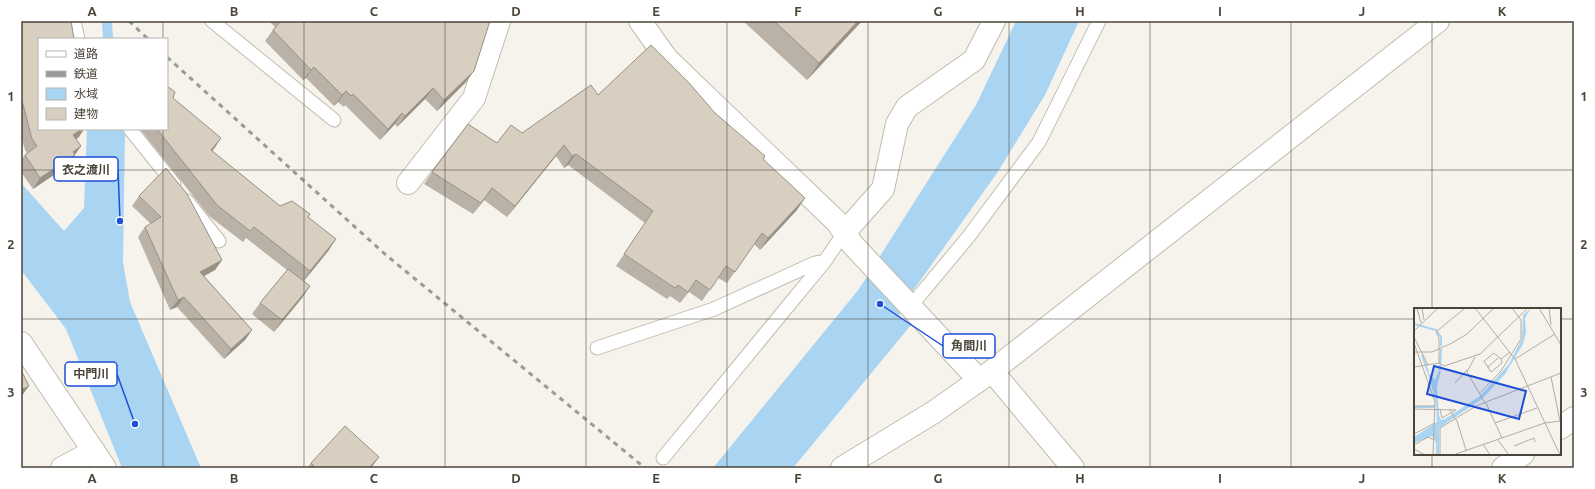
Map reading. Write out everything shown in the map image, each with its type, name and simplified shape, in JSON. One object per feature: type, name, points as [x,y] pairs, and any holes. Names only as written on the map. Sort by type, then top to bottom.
[{"type":"street","points":[[408,183],[474,98],[499,21]]},
{"type":"street","points":[[640,21],[667,59],[837,222],[848,238],[908,304],[985,375],[1073,468]]},
{"type":"street","points":[[848,238],[883,190],[897,124],[907,107],[974,60],[994,21]]},
{"type":"street","points":[[842,468],[934,412],[985,375],[1438,21]]},
{"type":"street","points":[[21,342],[100,460],[62,468]]},
{"type":"street","points":[[1561,427],[1574,418]]},
{"type":"street","points":[[1503,468],[1522,455]]},
{"type":"lane","points":[[74,21],[78,38]]},
{"type":"lane","points":[[212,21],[334,120]]},
{"type":"lane","points":[[908,304],[969,236],[1039,142],[1099,21]]},
{"type":"lane","points":[[131,130],[219,242]]},
{"type":"lane","points":[[663,458],[825,261],[848,238]]},
{"type":"lane","points":[[597,348],[714,309],[815,263],[825,261]]},
{"type":"water","points":[[1016,21],[1079,21],[1045,95],[997,173],[905,302],[899,316],[911,325],[793,468],[713,468],[859,289],[976,105]]},
{"type":"water","points":[[87,130],[125,130],[123,262],[130,302],[201,468],[122,468],[66,329],[21,270],[21,183],[64,231],[84,208]]},
{"type":"building","points":[[21,21],[71,21],[74,38],[38,38],[38,130],[80,130],[73,135],[81,146],[73,152],[75,155],[40,178],[25,155],[37,146],[32,139],[21,97]]},
{"type":"building","points":[[281,21],[490,21],[474,71],[444,100],[433,88],[405,116],[402,113],[388,129],[353,94],[351,96],[346,91],[342,95],[314,67],[311,70],[273,30]]},
{"type":"building","points":[[774,21],[858,21],[819,63]]},
{"type":"building","points":[[651,45],[690,84],[715,113],[765,156],[763,159],[805,198],[768,238],[762,233],[735,272],[726,266],[710,290],[696,280],[688,292],[678,285],[675,288],[624,254],[653,211],[576,154],[572,156],[564,145],[515,206],[492,188],[481,203],[432,172],[468,124],[497,143],[511,125],[522,133],[591,85],[598,95]]},
{"type":"building","points":[[168,87],[175,92],[173,98],[221,138],[211,150],[280,206],[292,201],[310,214],[308,217],[336,239],[310,271],[254,227],[250,231],[217,205],[158,130],[168,130]]},
{"type":"building","points":[[166,168],[187,194],[222,260],[200,272],[252,330],[231,349],[184,297],[178,300],[145,227],[161,217],[139,196]]},
{"type":"building","points":[[288,269],[310,286],[282,320],[260,303]]},
{"type":"building","points":[[21,370],[29,386],[21,390]]},
{"type":"building","points":[[345,426],[379,457],[369,468],[316,468],[311,463]]},
{"type":"waterway","points":[[107,21],[108,38]]},
{"type":"railway","points":[[129,21],[147,38]]},
{"type":"railway","points":[[168,58],[386,255],[645,468]]},
{"type":"place","name":"衣之渡川","points":[[120,221]]},
{"type":"place","name":"角間川","points":[[880,304]]},
{"type":"place","name":"中門川","points":[[135,424]]}]
